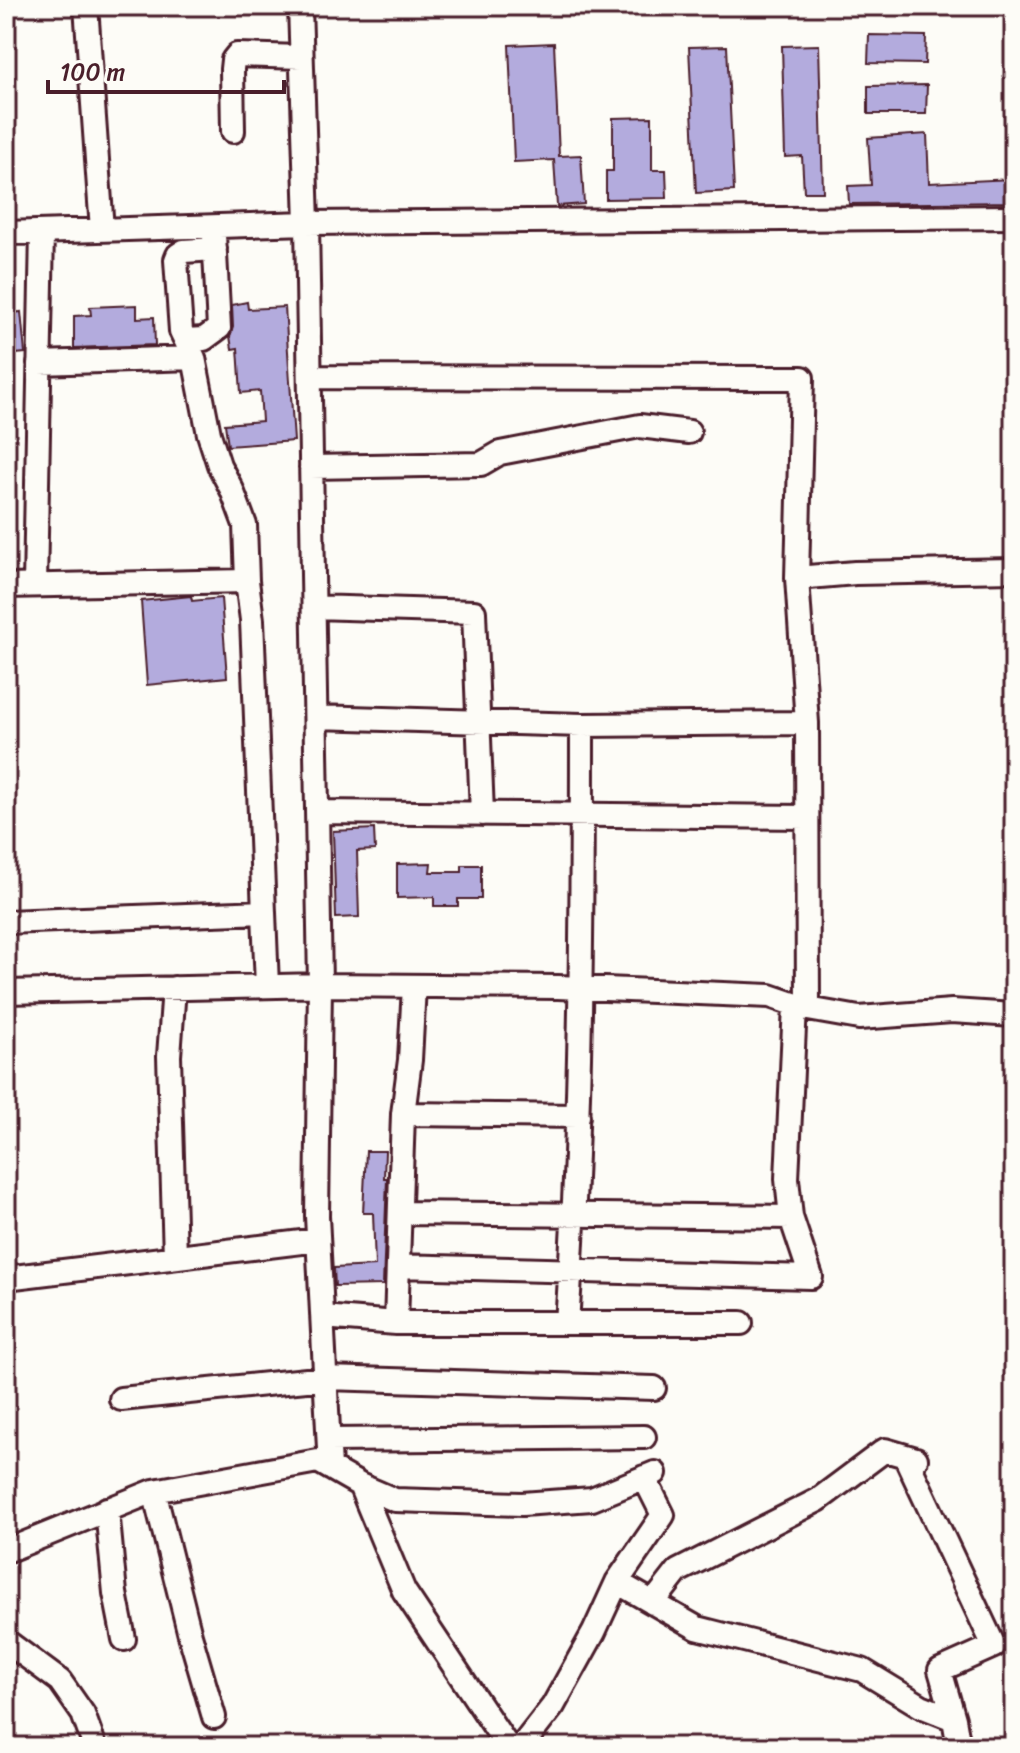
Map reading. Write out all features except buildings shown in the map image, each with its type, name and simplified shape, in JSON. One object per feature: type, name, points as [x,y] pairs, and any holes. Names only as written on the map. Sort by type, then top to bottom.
[{"type":"street","points":[[86,6],[102,230]]},
{"type":"street","points":[[300,6],[307,223],[320,985],[318,1240],[330,1468]]},
{"type":"street","points":[[233,131],[232,69],[237,55],[301,57]]},
{"type":"street","points":[[6,233],[307,223],[1014,217]]},
{"type":"street","points":[[39,363],[190,349],[219,328],[213,226]]},
{"type":"street","points":[[35,585],[42,232]]},
{"type":"street","points":[[215,249],[184,251],[178,255],[179,316],[190,349],[212,444],[245,525],[252,620],[267,986]]},
{"type":"street","points":[[310,377],[802,378],[797,578],[807,723],[807,817],[801,1007],[787,1179],[791,1217],[811,1277],[398,1266]]},
{"type":"street","points":[[311,467],[481,464],[500,453],[640,426],[689,432]]},
{"type":"street","points":[[797,578],[855,573],[1014,570]]},
{"type":"street","points":[[6,586],[247,581]]},
{"type":"street","points":[[314,607],[474,612],[482,814]]},
{"type":"street","points":[[316,717],[582,725],[807,723]]},
{"type":"street","points":[[567,1323],[582,988],[582,725]]},
{"type":"street","points":[[317,812],[807,817]]},
{"type":"street","points":[[6,922],[264,912]]},
{"type":"street","points":[[6,992],[320,985],[582,988],[770,996],[801,1007],[859,1018],[952,1011],[1014,1015]]},
{"type":"street","points":[[396,1323],[403,1114],[414,986]]},
{"type":"street","points":[[174,988],[169,1056],[175,1257]]},
{"type":"street","points":[[403,1114],[578,1116]]},
{"type":"street","points":[[400,1213],[791,1217]]},
{"type":"street","points":[[6,1278],[318,1240]]},
{"type":"street","points":[[323,1317],[396,1323],[741,1323]]},
{"type":"street","points":[[121,1399],[326,1378],[654,1388]]},
{"type":"street","points":[[329,1440],[644,1437]]},
{"type":"street","points":[[653,1603],[678,1571],[818,1500],[885,1450],[910,1457],[994,1646],[940,1670],[959,1747]]},
{"type":"street","points":[[6,1551],[154,1491],[318,1461],[360,1485],[395,1500],[522,1504],[592,1499],[649,1475],[663,1515],[617,1582],[594,1632],[553,1706],[521,1747]]},
{"type":"street","points":[[360,1485],[404,1591],[508,1747]]},
{"type":"street","points":[[154,1491],[214,1717]]},
{"type":"street","points":[[107,1509],[115,1593],[124,1639]]},
{"type":"street","points":[[617,1582],[697,1628],[862,1670],[921,1706],[954,1719]]},
{"type":"street","points":[[6,1641],[60,1681],[83,1714],[95,1747]]}]
